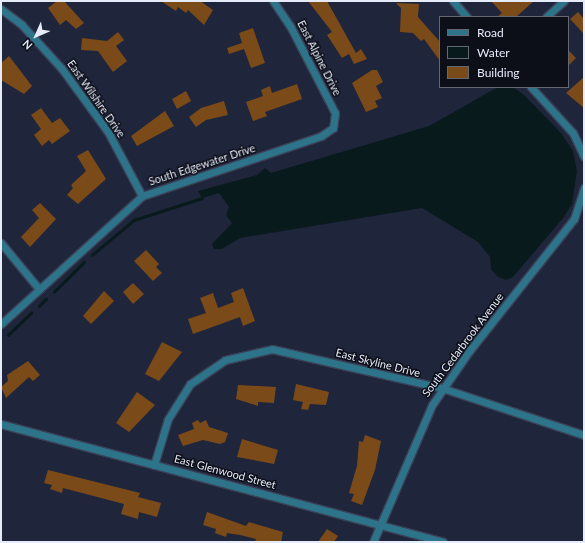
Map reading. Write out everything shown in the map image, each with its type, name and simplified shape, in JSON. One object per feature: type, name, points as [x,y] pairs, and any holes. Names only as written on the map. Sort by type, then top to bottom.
[{"type":"street","name":"East Alpine Drive","points":[[274,1],[290,26],[335,113],[333,128]]},
{"type":"street","points":[[453,1],[466,16]]},
{"type":"street","points":[[547,16],[564,1]]},
{"type":"street","name":"East Wilshire Drive","points":[[1,9],[22,25],[62,68],[108,132],[142,196]]},
{"type":"street","points":[[532,88],[573,133],[584,157]]},
{"type":"street","name":"South Edgewater Drive","points":[[1,324],[142,196],[321,136],[333,128]]},
{"type":"street","name":"South Cedarbrook Avenue","points":[[373,542],[412,443],[442,388],[574,219],[584,188]]},
{"type":"street","points":[[1,243],[40,289]]},
{"type":"street","name":"East Skyline Drive","points":[[154,465],[168,419],[190,384],[234,356],[272,349],[442,388],[584,435]]},
{"type":"street","name":"East Glenwood Street","points":[[1,424],[443,542]]},
{"type":"water","points":[[496,88],[514,88],[523,94],[561,133],[573,151],[577,171],[572,204],[564,217],[513,277],[506,280],[498,277],[491,269],[490,257],[478,242],[422,208],[240,238],[222,249],[214,249],[212,244],[232,223],[226,215],[229,207],[219,193],[202,198],[198,191],[257,175],[265,168],[271,173],[429,126]]},
{"type":"building","points":[[57,1],[64,1],[84,23],[76,29],[66,20],[60,25],[48,8]]},
{"type":"building","points":[[161,1],[200,1],[213,10],[204,25],[188,10],[186,13],[178,7],[176,11]]},
{"type":"building","points":[[308,1],[327,1],[356,53],[361,49],[367,59],[354,64],[349,54],[342,58],[327,35],[332,32]]},
{"type":"building","points":[[491,1],[534,1],[517,16],[498,16],[502,13]]},
{"type":"building","points":[[396,3],[419,4],[418,17],[439,41],[439,60],[424,39],[421,41],[413,33],[400,32],[401,8]]},
{"type":"building","points":[[578,12],[584,19],[584,34],[570,19]]},
{"type":"building","points":[[253,28],[265,63],[251,68],[244,49],[229,54],[227,48],[242,43],[239,33]]},
{"type":"building","points":[[118,32],[124,40],[116,46],[127,61],[113,72],[98,51],[81,50],[82,38],[107,41]]},
{"type":"building","points":[[569,51],[576,58],[569,65]]},
{"type":"building","points":[[9,56],[32,86],[24,94],[1,80],[1,63]]},
{"type":"building","points":[[372,70],[377,70],[383,82],[376,86],[382,98],[375,101],[378,107],[366,112],[352,83]]},
{"type":"building","points":[[584,77],[584,108],[566,93]]},
{"type":"building","points":[[297,84],[302,99],[265,112],[267,116],[253,121],[246,102],[263,96],[261,90],[270,86],[272,93]]},
{"type":"building","points":[[186,91],[191,101],[177,109],[172,99]]},
{"type":"building","points":[[224,101],[228,115],[206,120],[196,127],[189,117],[201,108]]},
{"type":"building","points":[[41,108],[52,123],[60,118],[70,131],[52,144],[49,140],[42,146],[34,135],[41,129],[31,115]]},
{"type":"building","points":[[165,111],[174,126],[137,146],[131,136]]},
{"type":"building","points":[[88,150],[106,179],[78,204],[67,195],[73,188],[71,185],[86,171],[77,156]]},
{"type":"building","points":[[40,203],[56,219],[30,247],[21,237],[39,218],[32,210]]},
{"type":"building","points":[[146,250],[159,264],[156,267],[162,273],[153,281],[134,261]]},
{"type":"building","points":[[133,283],[144,294],[133,304],[123,292]]},
{"type":"building","points":[[243,288],[255,321],[243,326],[240,317],[193,334],[188,319],[206,313],[200,298],[213,293],[218,308],[234,302],[231,293]]},
{"type":"building","points":[[104,291],[114,301],[91,324],[83,316]]},
{"type":"building","points":[[162,342],[182,352],[159,381],[145,374]]},
{"type":"building","points":[[28,361],[40,375],[33,381],[29,377],[6,398],[1,387],[8,381],[7,375]]},
{"type":"building","points":[[296,384],[329,392],[326,405],[310,404],[308,410],[301,409],[303,402],[293,400]]},
{"type":"building","points":[[238,385],[276,387],[274,403],[258,402],[258,406],[236,399]]},
{"type":"building","points":[[137,392],[155,405],[129,432],[116,423]]},
{"type":"building","points":[[198,420],[200,423],[206,420],[209,427],[228,433],[225,442],[220,444],[203,440],[183,446],[178,435],[194,429],[192,423]]},
{"type":"building","points":[[365,435],[381,441],[375,470],[362,505],[351,501],[354,494],[349,493],[357,466],[359,441],[363,442]]},
{"type":"building","points":[[242,439],[278,450],[274,464],[237,457]]},
{"type":"building","points":[[48,470],[140,493],[138,497],[161,503],[157,517],[139,512],[138,519],[121,514],[124,504],[63,488],[62,493],[50,489],[52,485],[44,483]]},
{"type":"building","points":[[207,512],[246,526],[249,522],[283,532],[281,542],[255,542],[256,539],[240,535],[227,533],[226,537],[215,533],[216,529],[203,525]]},
{"type":"building","points":[[327,529],[338,536],[334,542],[318,542]]},
{"type":"waterway","points":[[92,255],[134,220],[202,198]]},
{"type":"waterway","points":[[54,292],[84,262]]},
{"type":"waterway","points":[[39,306],[46,299]]},
{"type":"waterway","points":[[8,335],[31,313]]}]
